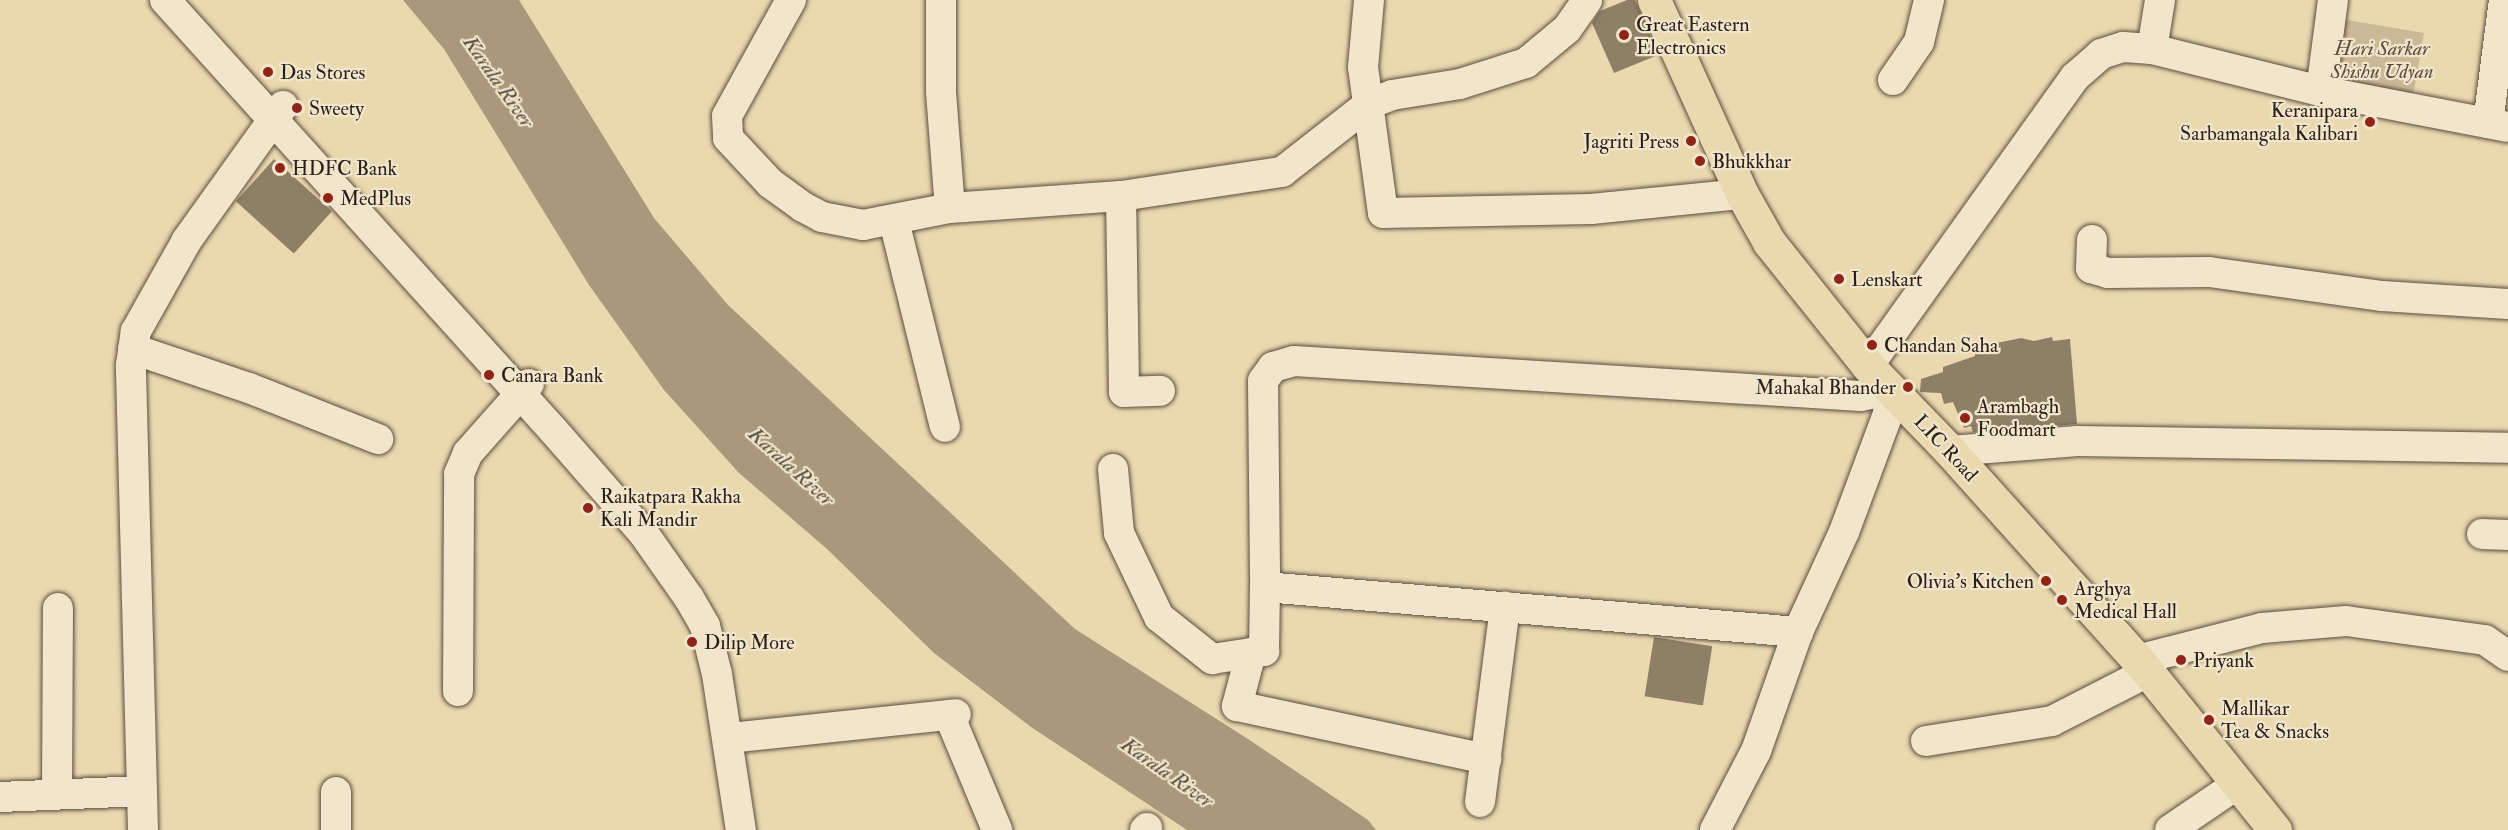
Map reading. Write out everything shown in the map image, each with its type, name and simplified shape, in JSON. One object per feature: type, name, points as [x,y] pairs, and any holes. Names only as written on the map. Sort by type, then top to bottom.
[{"type":"main road","name":"LIC Road","points":[[1654,0],[1742,194],[1769,242],[1868,366],[1950,451],[2143,666],[2275,830]]},
{"type":"street","points":[[165,0],[278,111]]},
{"type":"street","points":[[183,0],[478,337],[652,528],[685,572],[713,623],[749,830]]},
{"type":"street","points":[[791,0],[727,116],[728,138],[770,183],[822,217],[863,225],[894,221],[950,208],[1121,196],[1282,172],[1369,104],[1392,95],[1460,84],[1526,63],[1568,29],[1587,0]]},
{"type":"street","points":[[941,0],[941,92],[950,208]]},
{"type":"street","points":[[1369,0],[1363,67],[1383,213],[1591,209],[1742,194]]},
{"type":"street","points":[[1893,80],[1916,48],[1929,0]]},
{"type":"street","points":[[2151,49],[2160,0]]},
{"type":"street","points":[[2321,91],[2333,0]]},
{"type":"street","points":[[1868,366],[2075,76],[2101,54],[2123,46],[2151,49],[2321,91],[2498,125],[2504,0]]},
{"type":"street","points":[[142,830],[133,349],[140,322],[188,240],[278,111]]},
{"type":"street","points":[[1121,196],[1124,392],[1160,391]]},
{"type":"street","points":[[894,221],[945,427]]},
{"type":"street","points":[[2092,240],[2090,265],[2101,272],[2209,272],[2382,296],[2508,304]]},
{"type":"street","points":[[133,349],[249,388],[378,439]]},
{"type":"street","points":[[1113,469],[1119,532],[1159,617],[1212,659],[1264,651],[1260,390],[1267,374],[1286,362],[1861,396],[1891,390],[1888,414],[1844,532],[1798,633],[1756,751],[1714,830]]},
{"type":"street","points":[[458,691],[459,474],[468,453],[525,389]]},
{"type":"street","points":[[1950,451],[2078,441],[2508,448]]},
{"type":"street","points":[[1264,587],[1798,633]]},
{"type":"street","points":[[1480,802],[1505,607]]},
{"type":"street","points":[[57,794],[58,608]]},
{"type":"street","points":[[1926,741],[2052,721],[2143,666],[2262,628],[2346,621],[2485,640],[2508,656]]},
{"type":"street","points":[[1251,653],[1237,706],[1486,759]]},
{"type":"street","points":[[734,738],[953,715],[997,830]]},
{"type":"street","points":[[734,738],[741,830]]},
{"type":"street","points":[[2170,830],[2239,783]]},
{"type":"street","points":[[0,797],[141,791]]},
{"type":"street","points":[[336,792],[336,830]]},
{"type":"green space","name":"Hari Sarkar Shishu Udyan","points":[[2341,19],[2424,33],[2412,102],[2341,89],[2332,75]]},
{"type":"water","name":"Karala River","points":[[403,0],[519,0],[654,218],[728,305],[1075,629],[1248,739],[1368,820],[1376,830],[1187,830],[1031,727],[934,653],[827,549],[739,473],[664,390],[589,285],[444,49]]},
{"type":"building","name":"Great Eastern Electronics","points":[[1627,0],[1635,0],[1658,55],[1614,73],[1592,23],[1600,11]]},
{"type":"building","points":[[274,159],[332,211],[294,254],[236,201]]},
{"type":"building","points":[[2052,337],[2053,341],[2070,339],[2077,424],[1973,432],[1971,426],[1964,428],[1953,402],[1944,404],[1941,393],[1920,392],[1921,379],[1943,372],[1943,367],[1975,356],[1975,351],[1987,345],[2021,338],[2034,341]]},
{"type":"building","points":[[1654,637],[1712,646],[1703,705],[1645,696]]},
{"type":"place","name":"Great Eastern Electronics","points":[[1624,35]]},
{"type":"place","name":"Das Stores","points":[[268,72]]},
{"type":"place","name":"Sweety","points":[[297,108]]},
{"type":"place","name":"Keranipara Sarbamangala Kalibari","points":[[2370,122]]},
{"type":"place","name":"Jagriti Press","points":[[1691,141]]},
{"type":"place","name":"Bhukkhar","points":[[1700,161]]},
{"type":"place","name":"HDFC Bank","points":[[280,168]]},
{"type":"place","name":"MedPlus","points":[[328,198]]},
{"type":"place","name":"Lenskart","points":[[1839,279]]},
{"type":"place","name":"Chandan Saha","points":[[1872,345]]},
{"type":"place","name":"Canara Bank","points":[[489,375]]},
{"type":"place","name":"Mahakal Bhander","points":[[1908,387]]},
{"type":"place","name":"Arambagh Foodmart","points":[[1965,418]]},
{"type":"place","name":"Raikatpara Rakha Kali Mandir","points":[[588,508]]},
{"type":"place","name":"Olivia's Kitchen","points":[[2046,581]]},
{"type":"place","name":"Arghya Medical Hall","points":[[2062,600]]},
{"type":"place","name":"Dilip More","points":[[692,642]]},
{"type":"place","name":"Priyank","points":[[2181,660]]},
{"type":"place","name":"Mallikar Tea & Snacks","points":[[2209,720]]}]
